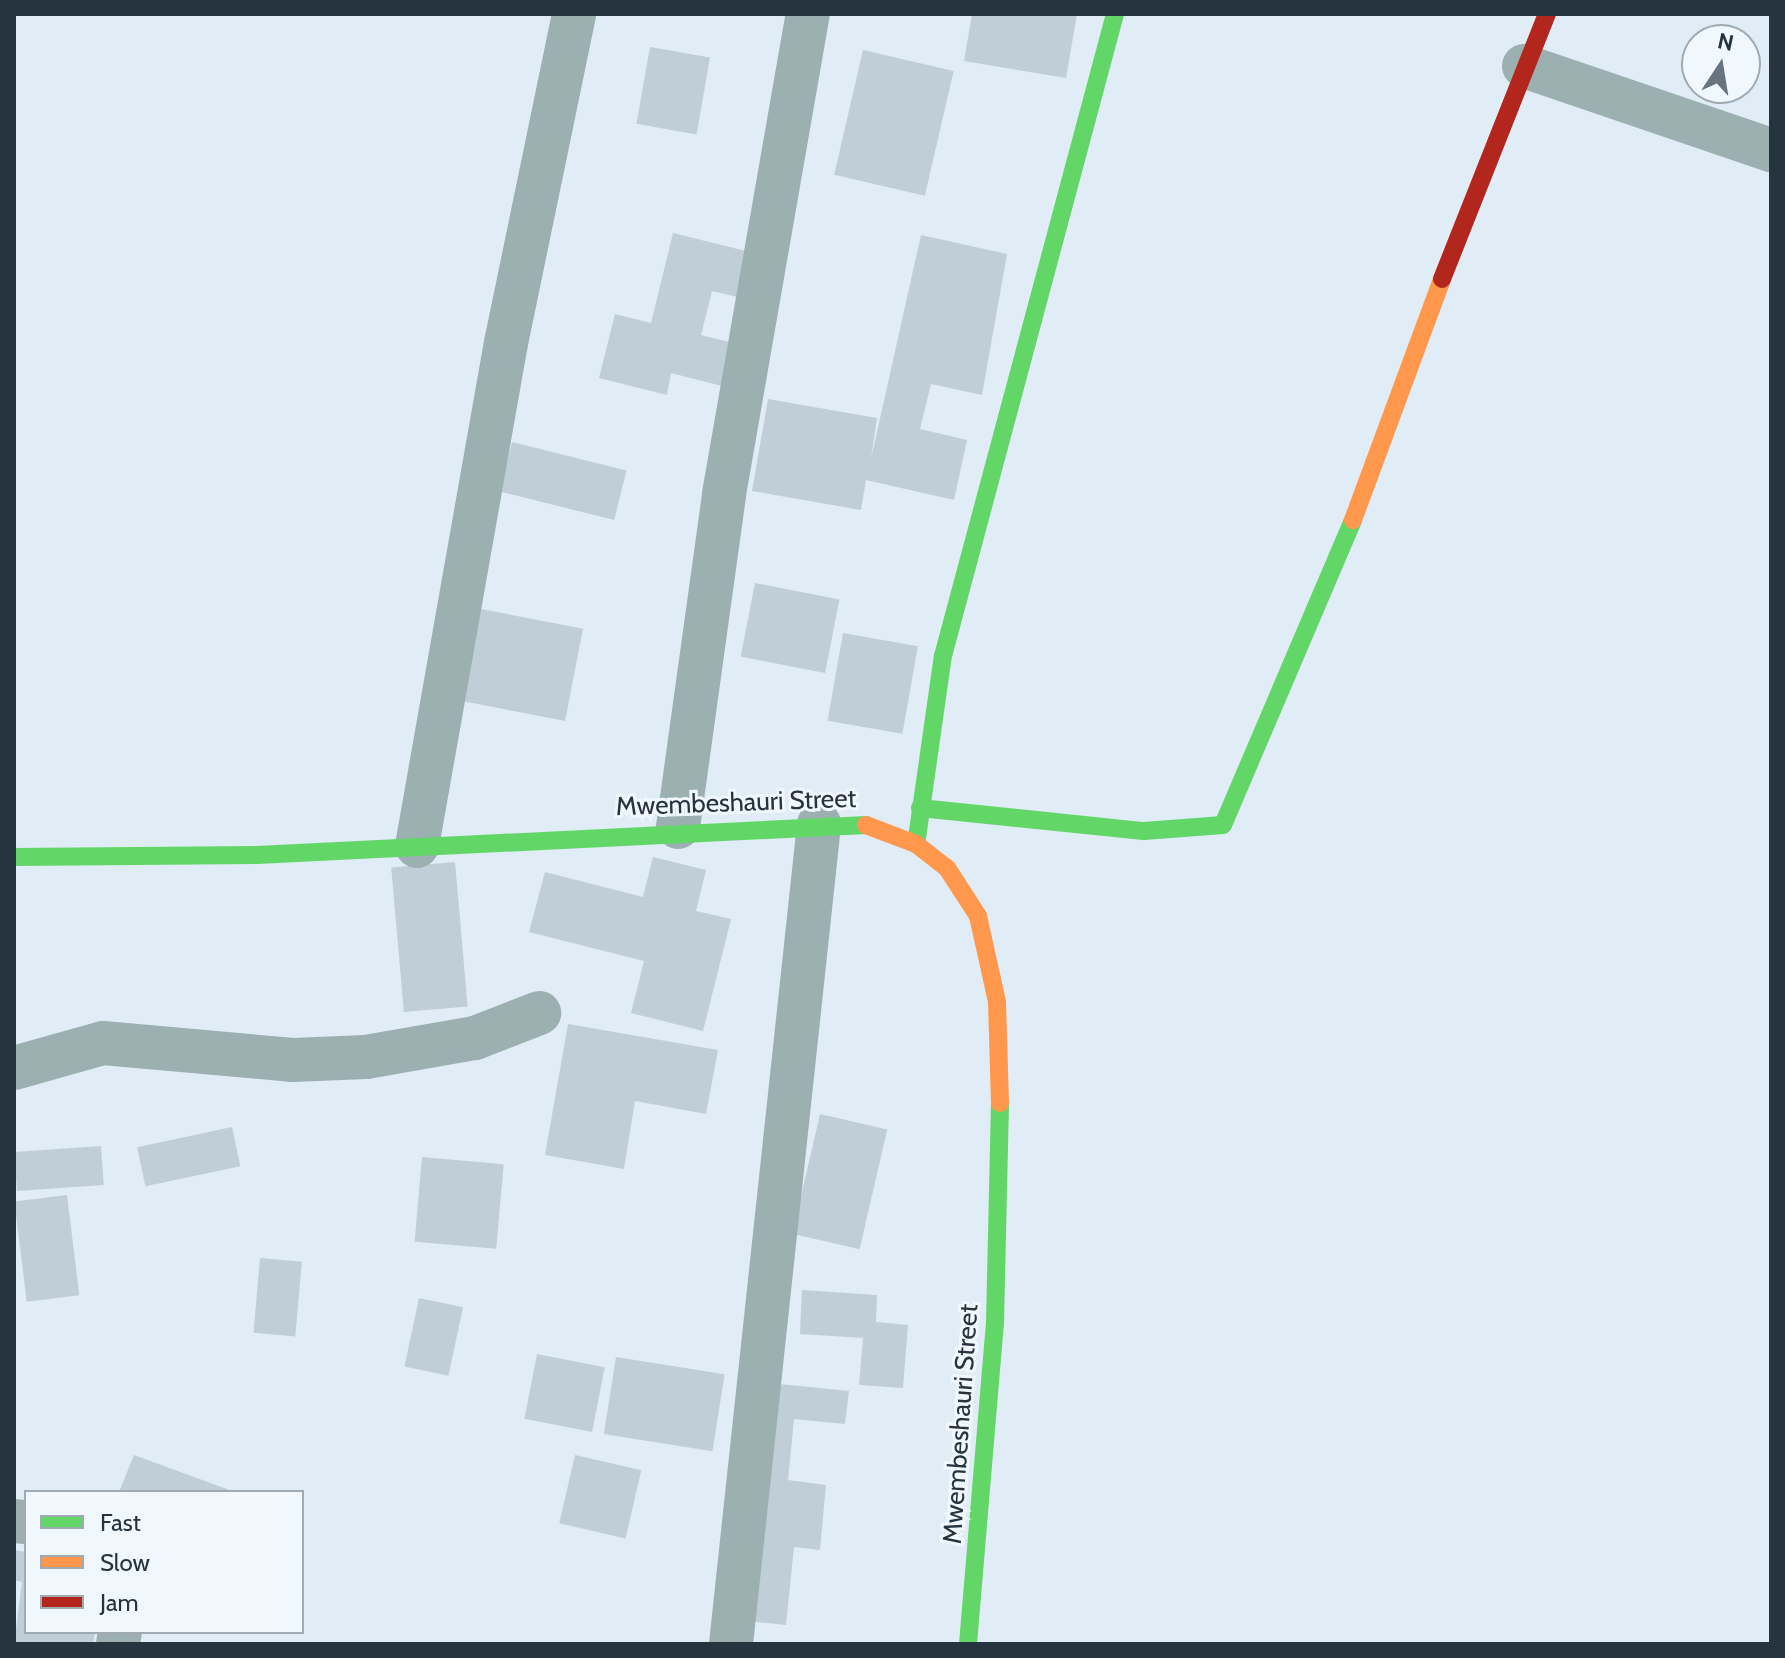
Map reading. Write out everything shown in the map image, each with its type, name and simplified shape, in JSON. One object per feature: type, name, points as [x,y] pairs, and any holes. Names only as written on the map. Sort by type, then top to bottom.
[{"type":"street","points":[[417,846],[506,343],[574,14]]},
{"type":"street","points":[[678,827],[724,494],[808,14]]},
{"type":"street","points":[[916,844],[943,656],[1115,14]]},
{"type":"street","points":[[920,808],[1144,831],[1223,825],[1263,743],[1383,446],[1524,66],[1547,14]]},
{"type":"street","points":[[1524,66],[1771,150]]},
{"type":"street","points":[[731,1644],[819,824]]},
{"type":"street","name":"Mwembeshauri Street","points":[[14,857],[257,855],[678,827],[819,824],[871,825],[916,844],[947,868],[978,916],[997,1002],[1001,1205],[968,1644]]},
{"type":"street","points":[[14,1068],[103,1043],[293,1060],[366,1057],[475,1038],[539,1013]]},
{"type":"building","points":[[972,14],[1077,14],[1066,78],[964,61]]},
{"type":"building","points":[[650,47],[710,58],[697,134],[636,124]]},
{"type":"building","points":[[863,50],[954,71],[925,196],[834,175]]},
{"type":"building","points":[[673,233],[758,254],[746,299],[712,291],[701,335],[741,345],[730,388],[671,373],[667,395],[599,378],[615,314],[651,323]]},
{"type":"building","points":[[921,235],[1007,254],[982,395],[931,384],[920,429],[967,440],[954,500],[866,480],[861,510],[752,491],[768,399],[877,418],[871,459]]},
{"type":"building","points":[[512,442],[626,471],[614,520],[500,491]]},
{"type":"building","points":[[755,583],[839,599],[825,673],[741,657]]},
{"type":"building","points":[[476,608],[583,629],[565,721],[458,700]]},
{"type":"building","points":[[843,633],[918,646],[902,734],[828,721]]},
{"type":"building","points":[[653,857],[706,870],[696,911],[731,919],[703,1031],[631,1013],[644,961],[529,932],[545,872],[643,897]]},
{"type":"building","points":[[455,862],[468,1006],[404,1012],[391,868]]},
{"type":"building","points":[[568,1024],[718,1050],[706,1114],[635,1101],[624,1169],[545,1155]]},
{"type":"building","points":[[820,1114],[887,1130],[860,1249],[792,1234]]},
{"type":"building","points":[[232,1127],[240,1166],[145,1186],[137,1147]]},
{"type":"building","points":[[101,1146],[104,1185],[17,1191],[14,1152]]},
{"type":"building","points":[[422,1157],[504,1164],[496,1249],[415,1242]]},
{"type":"building","points":[[67,1195],[79,1295],[27,1302],[14,1201]]},
{"type":"building","points":[[260,1258],[302,1262],[295,1336],[253,1333]]},
{"type":"building","points":[[802,1290],[877,1295],[876,1322],[908,1325],[903,1388],[859,1385],[863,1338],[800,1334]]},
{"type":"building","points":[[419,1298],[463,1307],[448,1376],[404,1366]]},
{"type":"building","points":[[537,1354],[605,1367],[592,1432],[524,1419]]},
{"type":"building","points":[[616,1357],[725,1374],[712,1451],[604,1434]]},
{"type":"building","points":[[769,1383],[849,1391],[845,1424],[794,1419],[788,1480],[826,1485],[820,1550],[794,1547],[786,1625],[746,1621]]},
{"type":"building","points":[[134,1455],[230,1490],[120,1490]]},
{"type":"building","points":[[575,1455],[641,1470],[626,1539],[559,1523]]},
{"type":"building","points":[[14,1550],[24,1552],[24,1634],[95,1634],[93,1644],[14,1644],[22,1582],[14,1580]]},
{"type":"traffic: fast","points":[[917,838],[943,656],[1115,14]]},
{"type":"traffic: fast","points":[[920,808],[1144,831],[1223,825],[1353,520]]},
{"type":"traffic: fast","points":[[14,857],[257,855],[866,825]]},
{"type":"traffic: fast","points":[[968,1644],[995,1323],[1000,1103]]},
{"type":"traffic: slow","points":[[1353,520],[1442,279]]},
{"type":"traffic: slow","points":[[866,825],[916,844],[947,868],[978,916],[997,1002],[1000,1103]]},
{"type":"traffic: jam","points":[[1442,279],[1547,14]]}]
